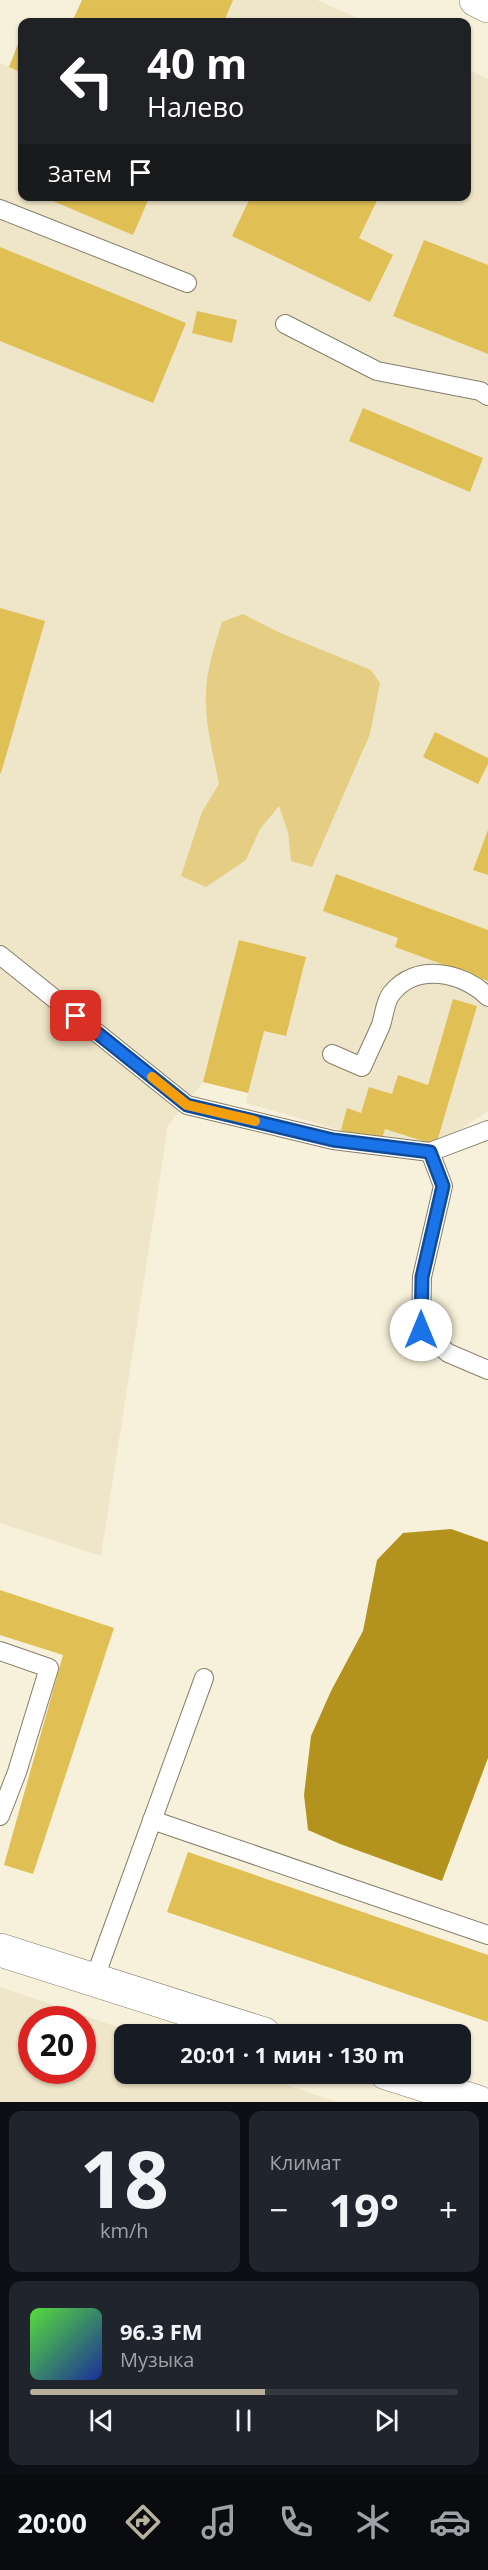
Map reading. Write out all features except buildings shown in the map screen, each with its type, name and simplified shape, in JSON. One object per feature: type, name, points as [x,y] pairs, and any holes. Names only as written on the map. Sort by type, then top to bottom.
[{"type":"street","points":[[476,0],[488,5]]},
{"type":"street","points":[[0,1950],[233,2024]]},
{"type":"street","points":[[421,2084],[478,2102]]},
{"type":"lane","points":[[0,209],[187,283]]},
{"type":"lane","points":[[285,324],[377,371],[480,391],[488,396]]},
{"type":"lane","points":[[0,956],[187,1105],[333,1140],[430,1152],[488,1130]]},
{"type":"lane","points":[[332,1054],[362,1067],[390,995],[415,975],[443,973],[478,987],[488,997]]},
{"type":"lane","points":[[430,1152],[443,1186],[422,1277],[421,1330],[448,1353],[488,1370]]},
{"type":"lane","points":[[0,1651],[50,1668],[17,1772],[0,1816]]},
{"type":"lane","points":[[94,1980],[204,1678]]},
{"type":"lane","points":[[152,1820],[488,1935]]},
{"type":"shaded area","points":[[233,0],[317,0],[357,18],[226,18]]},
{"type":"shaded area","points":[[18,44],[18,201],[471,201],[471,71],[488,79],[488,1111],[436,1145],[381,1142],[246,1103],[248,1093],[203,1082],[168,1125],[101,1556],[0,1523],[0,63],[9,66]]},
{"type":"shaded area","points":[[243,614],[278,632],[371,670],[380,683],[370,734],[312,867],[291,861],[288,832],[279,806],[260,829],[246,860],[206,887],[181,876],[202,812],[219,784],[208,725],[207,684],[210,663],[222,622]]},
{"type":"shaded area","points":[[451,1529],[488,1542],[488,1758],[442,1881],[308,1830],[304,1795],[311,1736],[331,1691],[363,1631],[377,1560],[403,1533]]},
{"type":"shaded area","points":[[0,1987],[56,2006],[18,2006],[18,2084],[96,2084],[96,2020],[114,2026],[114,2084],[284,2084],[337,2102],[0,2102]]},
{"type":"slow traffic","points":[[152,1077],[187,1105],[255,1121]]},
{"type":"route","points":[[76,1016],[187,1105],[333,1140],[430,1152],[443,1186],[422,1277],[421,1330]]}]
